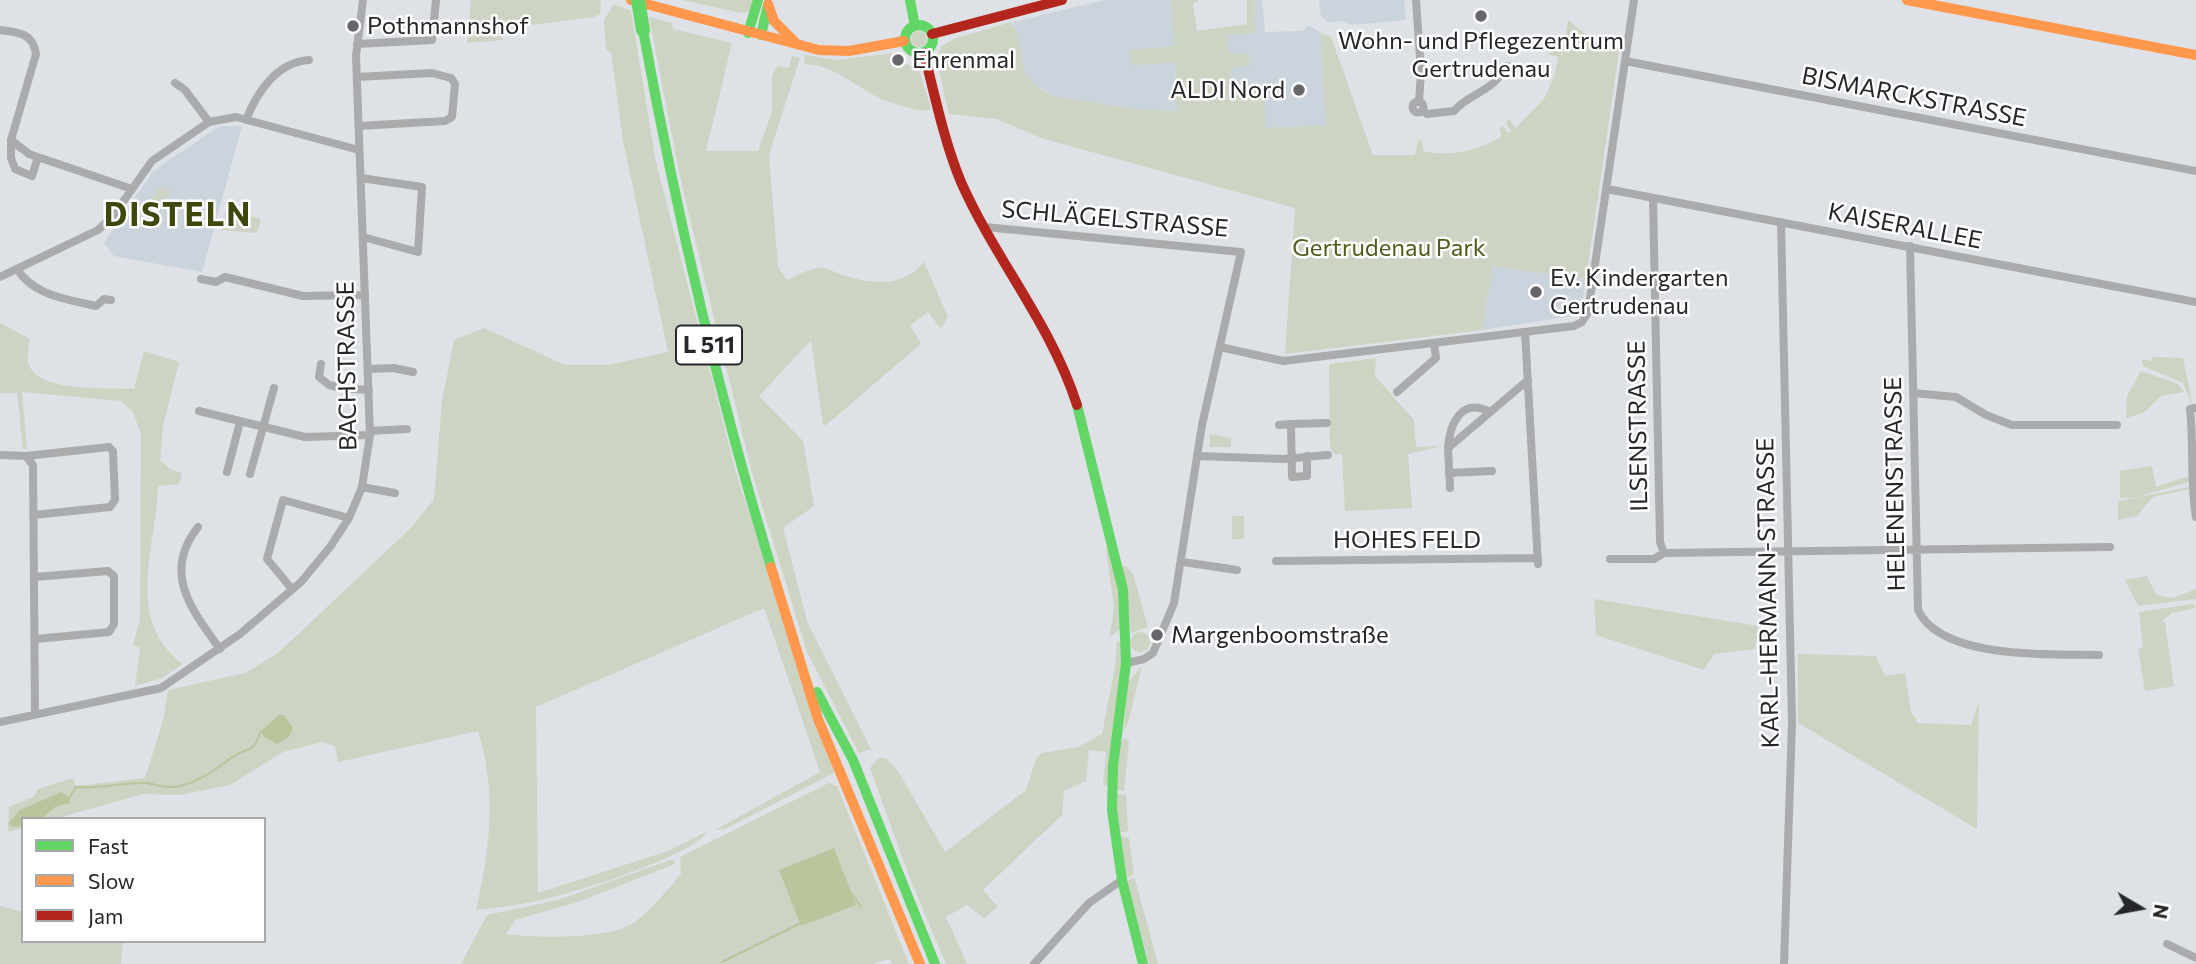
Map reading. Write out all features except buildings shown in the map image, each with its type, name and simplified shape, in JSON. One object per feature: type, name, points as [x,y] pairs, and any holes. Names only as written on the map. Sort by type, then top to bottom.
[{"type":"main road","points":[[631,0],[754,34],[835,52],[904,41]]},
{"type":"main road","name":"L 511","points":[[638,0],[669,171],[710,349],[750,498],[818,719],[920,964]]},
{"type":"main road","points":[[910,0],[915,26]]},
{"type":"main road","points":[[932,34],[1062,0]]},
{"type":"main road","points":[[1907,0],[1938,3],[2196,55]]},
{"type":"main road","points":[[754,34],[765,1]]},
{"type":"main road","points":[[765,1],[775,21],[797,44]]},
{"type":"main road","points":[[915,26],[923,26],[932,34],[933,43],[924,53],[909,50],[904,41],[906,33],[915,26]]},
{"type":"main road","points":[[924,53],[952,159],[985,227],[1057,351],[1076,397],[1123,590],[1126,663],[1112,789],[1116,846],[1122,880],[1143,964]]},
{"type":"main road","name":"L 511","points":[[799,653],[853,760],[934,964]]},
{"type":"street","name":"BACHSTRASSE","points":[[0,722],[161,688],[220,649],[292,589],[330,547],[349,517],[362,487],[370,433],[357,77],[357,44],[363,0]]},
{"type":"street","points":[[357,44],[432,40],[436,0]]},
{"type":"street","points":[[1416,0],[1421,106],[1427,114],[1454,111],[1460,104],[1482,93],[1503,72]]},
{"type":"street","points":[[1126,663],[1144,659],[1153,653],[1174,603],[1183,562],[1197,456],[1220,347],[1283,361],[1574,326],[1586,318],[1634,0]]},
{"type":"street","points":[[0,30],[25,35],[33,43],[36,54],[11,140],[11,158],[15,169],[32,176],[38,157]]},
{"type":"street","points":[[246,120],[255,98],[265,84],[298,61],[309,60]]},
{"type":"street","name":"BISMARCKSTRASSE","points":[[1625,61],[2196,171]]},
{"type":"street","points":[[357,77],[432,73],[451,78],[455,84],[452,117],[445,121],[359,126]]},
{"type":"street","points":[[175,83],[185,90],[209,122]]},
{"type":"street","points":[[0,277],[98,230],[114,216],[152,161],[209,122],[236,117],[359,150]]},
{"type":"street","points":[[11,140],[38,157],[132,189]]},
{"type":"street","points":[[361,178],[422,187],[418,252],[363,237]]},
{"type":"street","name":"KAISERALLEE","points":[[1607,189],[2196,302]]},
{"type":"street","name":"ILSENSTRASSE","points":[[1653,198],[1660,542],[1664,553]]},
{"type":"street","name":"KARL-HERMANN-STRASSE","points":[[1781,222],[1792,723],[1784,964]]},
{"type":"street","name":"SCHLÄGELSTRASSE","points":[[985,227],[1241,252],[1220,347]]},
{"type":"street","name":"HELENENSTRASSE","points":[[1910,246],[1918,610],[1931,627],[1945,636],[1989,648],[2099,655]]},
{"type":"street","points":[[17,269],[25,282],[58,297],[96,306],[104,299],[111,300]]},
{"type":"street","points":[[201,279],[216,282],[225,277],[303,296],[365,295]]},
{"type":"street","name":"HOHES FELD","points":[[1276,561],[1538,561],[1525,332]]},
{"type":"street","points":[[1396,392],[1436,358],[1434,343]]},
{"type":"street","points":[[321,364],[319,377],[329,384],[369,390]]},
{"type":"street","points":[[368,369],[394,368],[413,372]]},
{"type":"street","points":[[1448,448],[1528,380]]},
{"type":"street","points":[[250,474],[274,388]]},
{"type":"street","points":[[1913,393],[1956,397],[1986,415],[2012,425],[2071,428],[2118,425]]},
{"type":"street","points":[[1450,488],[1448,448],[1451,423],[1462,411],[1479,407],[1490,412]]},
{"type":"street","points":[[2196,408],[2190,409],[2193,431],[2190,485],[2196,517]]},
{"type":"street","points":[[199,411],[305,437],[407,429]]},
{"type":"street","points":[[227,472],[240,422]]},
{"type":"street","points":[[1279,425],[1327,423]]},
{"type":"street","points":[[1291,424],[1292,477],[1307,477],[1307,456]]},
{"type":"street","points":[[0,455],[26,456],[108,447],[113,451],[115,500],[110,508],[34,515]]},
{"type":"street","points":[[1197,456],[1273,459],[1328,455]]},
{"type":"street","points":[[26,456],[33,465],[35,713]]},
{"type":"street","points":[[1449,473],[1492,471]]},
{"type":"street","points":[[362,487],[395,493]]},
{"type":"street","points":[[292,589],[267,559],[284,500],[349,517]]},
{"type":"street","points":[[198,527],[184,545],[184,592],[190,606],[220,649]]},
{"type":"street","points":[[1610,559],[1654,559],[1664,553],[2110,547]]},
{"type":"street","points":[[1183,562],[1237,570]]},
{"type":"street","points":[[34,577],[108,571],[114,576],[114,624],[109,632],[36,639]]},
{"type":"street","points":[[1034,964],[1088,903],[1122,880]]},
{"type":"street","points":[[2166,944],[2196,958]]},
{"type":"shaded area","points":[[1105,0],[1171,0],[1174,46],[1130,50],[1135,65],[1175,62],[1178,111],[1135,109],[1053,96],[1027,80],[1013,22]]},
{"type":"shaded area","points":[[1254,0],[1262,0],[1265,32],[1302,31],[1309,26],[1320,32],[1326,125],[1266,128],[1232,88],[1231,68],[1250,66],[1249,54],[1228,55],[1226,35],[1256,33]]},
{"type":"shaded area","points":[[1319,0],[1404,0],[1406,20],[1351,25],[1344,21],[1328,22],[1321,16]]},
{"type":"shaded area","points":[[220,126],[242,126],[202,272],[114,256],[104,243],[153,171]]},
{"type":"shaded area","name":"Ev. Kindergarten Gertrudenau","points":[[1493,266],[1586,279],[1580,315],[1482,330]]},
{"type":"shaded area","points":[[279,715],[284,715],[293,728],[289,737],[277,744],[264,737],[261,731]]},
{"type":"shaded area","points":[[61,792],[70,797],[70,803],[55,807],[43,817],[21,817],[21,826],[8,824],[20,810]]},
{"type":"shaded area","points":[[834,848],[856,905],[801,926],[779,870]]},
{"type":"green space","points":[[471,0],[601,0],[600,14],[594,17],[500,29],[503,40],[467,43]]},
{"type":"green space","points":[[682,0],[755,0],[749,11],[742,13]]},
{"type":"green space","name":"Gertrudenau Park","points":[[1171,0],[1199,0],[1193,4],[1197,31],[1247,24],[1247,0],[1254,0],[1256,33],[1226,35],[1228,54],[1249,54],[1250,66],[1231,68],[1232,87],[1263,85],[1266,128],[1326,125],[1320,32],[1331,37],[1373,155],[1415,155],[1418,140],[1422,141],[1423,151],[1464,151],[1484,146],[1502,136],[1499,129],[1503,126],[1508,133],[1511,131],[1506,124],[1509,119],[1516,128],[1544,99],[1555,74],[1558,57],[1549,55],[1550,48],[1561,50],[1562,57],[1568,20],[1594,41],[1620,45],[1586,279],[1493,266],[1482,330],[1285,354],[1295,208],[1041,138],[997,119],[949,114],[937,61],[941,47],[953,39],[1011,22],[1020,44],[1026,72],[1039,88],[1053,96],[1135,109],[1177,111],[1175,62],[1135,65],[1130,62],[1129,50],[1174,46]]},
{"type":"green space","points":[[614,4],[631,11],[656,162],[736,473],[834,773],[725,829],[715,830],[820,772],[764,608],[536,707],[538,893],[668,851],[708,831],[698,841],[658,862],[582,889],[528,903],[476,910],[485,865],[489,820],[488,776],[478,731],[338,762],[335,746],[322,742],[283,752],[230,785],[179,795],[143,794],[61,817],[21,817],[21,829],[8,832],[9,807],[33,797],[38,789],[73,778],[76,786],[145,778],[163,721],[168,690],[245,673],[278,653],[412,527],[434,499],[442,401],[454,340],[484,328],[565,365],[609,365],[668,352],[623,141],[611,52],[606,50],[604,20]]},
{"type":"green space","points":[[649,17],[672,23],[673,29],[732,43],[706,151],[758,151],[772,112],[772,75],[778,66],[789,68],[792,56],[800,58],[769,155],[778,267],[787,280],[809,270],[823,268],[859,280],[890,282],[908,276],[924,262],[948,317],[941,329],[928,312],[910,325],[921,344],[826,425],[823,425],[811,340],[759,396],[803,441],[814,506],[783,528],[808,624],[871,749],[859,753],[807,652],[752,473],[682,186]]},
{"type":"green space","points":[[916,31],[922,31],[927,39],[925,45],[916,47],[911,42],[911,36]]},
{"type":"green space","points":[[895,53],[896,59],[918,67],[931,109],[919,110],[874,96],[831,70],[805,64],[804,55],[837,60]]},
{"type":"green space","points":[[163,187],[169,190],[169,197],[161,200],[155,217],[148,217],[143,211],[157,189]]},
{"type":"green space","points":[[226,210],[261,219],[257,233],[221,230]]},
{"type":"green space","points":[[0,323],[30,339],[28,361],[33,372],[57,384],[134,389],[144,351],[179,362],[163,427],[160,460],[170,469],[182,473],[179,484],[158,486],[148,582],[154,627],[165,647],[183,664],[162,678],[135,686],[140,648],[133,644],[140,620],[141,434],[133,412],[121,401],[22,392],[27,449],[23,449],[17,393],[0,393]]},
{"type":"green space","points":[[2152,357],[2183,358],[2193,407],[2183,383],[2143,366],[2142,359],[2151,361]]},
{"type":"green space","points":[[1376,358],[1375,376],[1414,420],[1416,447],[1442,446],[1408,454],[1412,508],[1345,511],[1342,454],[1334,454],[1330,447],[1329,367],[1330,364]]},
{"type":"green space","points":[[2141,371],[2178,384],[2184,392],[2161,396],[2143,413],[2126,418],[2127,396]]},
{"type":"green space","points":[[1210,434],[1231,438],[1231,447],[1210,447]]},
{"type":"green space","points":[[2152,466],[2156,487],[2189,476],[2189,482],[2137,497],[2120,498],[2120,471]]},
{"type":"green space","points":[[2189,487],[2153,497],[2137,516],[2118,520],[2118,501]]},
{"type":"green space","points":[[1232,516],[1244,516],[1244,539],[1232,539]]},
{"type":"green space","points":[[1110,548],[1119,593],[1121,628],[1110,637],[1114,608],[1106,549]]},
{"type":"green space","points":[[1126,566],[1133,574],[1148,627],[1131,633],[1122,567]]},
{"type":"green space","points":[[2147,576],[2156,595],[2173,598],[2196,589],[2196,599],[2138,606],[2125,580]]},
{"type":"green space","points":[[1594,599],[1758,626],[1755,649],[1714,654],[1704,670],[1596,635]]},
{"type":"green space","points":[[2193,604],[2196,608],[2172,613],[2161,622],[2165,622],[2174,686],[2145,691],[2138,649],[2143,648],[2139,612]]},
{"type":"green space","points":[[1140,632],[1147,635],[1150,642],[1147,649],[1140,652],[1133,649],[1130,642],[1133,635]]},
{"type":"green space","points":[[1117,640],[1123,647],[1109,786],[1103,786],[1106,752],[1089,750],[1086,781],[1064,791],[1062,815],[983,890],[998,907],[984,918],[967,905],[946,917],[967,964],[946,964],[909,876],[870,768],[878,758],[886,758],[898,771],[945,852],[1026,790],[1036,759],[1042,753],[1078,747],[1102,734],[1115,667]]},
{"type":"green space","points":[[1798,654],[1876,656],[1885,676],[1905,673],[1911,712],[1918,723],[1971,725],[1979,701],[1977,829],[1798,723]]},
{"type":"green space","points":[[1142,666],[1128,724],[1124,730],[1128,682]]},
{"type":"green space","points":[[1125,738],[1129,742],[1124,791],[1116,789],[1120,743]]},
{"type":"green space","points":[[829,783],[837,786],[909,964],[892,964],[889,959],[873,964],[461,964],[487,915],[558,900],[673,859],[675,864],[578,902],[515,920],[506,934],[572,936],[624,928],[647,911],[681,874],[680,857]]},
{"type":"green space","points":[[1124,794],[1128,831],[1118,833],[1116,795]]},
{"type":"green space","points":[[1120,836],[1129,838],[1134,874],[1127,878]]},
{"type":"green space","points":[[1133,878],[1158,964],[1149,964],[1127,881]]},
{"type":"green space","points":[[0,906],[21,911],[21,943],[123,943],[121,964],[0,964]]},
{"type":"waterway","points":[[70,797],[76,787],[138,783],[168,787],[185,785],[252,748],[261,731]]},
{"type":"waterway","points":[[852,894],[861,907]]},
{"type":"waterway","points":[[722,962],[799,924]]},
{"type":"traffic: fast","points":[[638,0],[643,30]]},
{"type":"traffic: fast","points":[[748,33],[758,0]]},
{"type":"traffic: fast","points":[[910,0],[915,26]]},
{"type":"traffic: fast","points":[[761,35],[768,5]]},
{"type":"traffic: fast","points":[[919,25],[929,29],[933,39],[929,49],[919,53],[909,49],[905,39],[909,29],[919,25]]},
{"type":"traffic: fast","points":[[643,30],[699,300],[751,501],[771,567]]},
{"type":"traffic: fast","points":[[1077,405],[1123,590],[1126,663],[1113,766],[1112,810],[1122,880],[1143,964]]},
{"type":"traffic: fast","points":[[817,692],[853,760],[935,964]]},
{"type":"traffic: slow","points":[[631,0],[819,50],[849,51],[904,41]]},
{"type":"traffic: slow","points":[[1907,0],[2196,55]]},
{"type":"traffic: slow","points":[[768,4],[774,21],[797,44]]},
{"type":"traffic: slow","points":[[771,567],[818,719],[920,964]]},
{"type":"traffic: jam","points":[[932,34],[1062,0]]},
{"type":"traffic: jam","points":[[924,53],[945,135],[961,182],[1053,347],[1077,405]]},
{"type":"place","name":"Wohn- und Pflegezentrum Gertrudenau","points":[[1481,16]]},
{"type":"place","name":"Pothmannshof","points":[[353,26]]},
{"type":"place","name":"Ehrenmal","points":[[898,60]]},
{"type":"place","name":"ALDI Nord","points":[[1299,90]]},
{"type":"place","name":"Ev. Kindergarten Gertrudenau","points":[[1536,292]]},
{"type":"place","name":"Margenboomstraße","points":[[1157,635]]},
{"type":"district","name":"DISTELN","points":[[178,215]]}]
